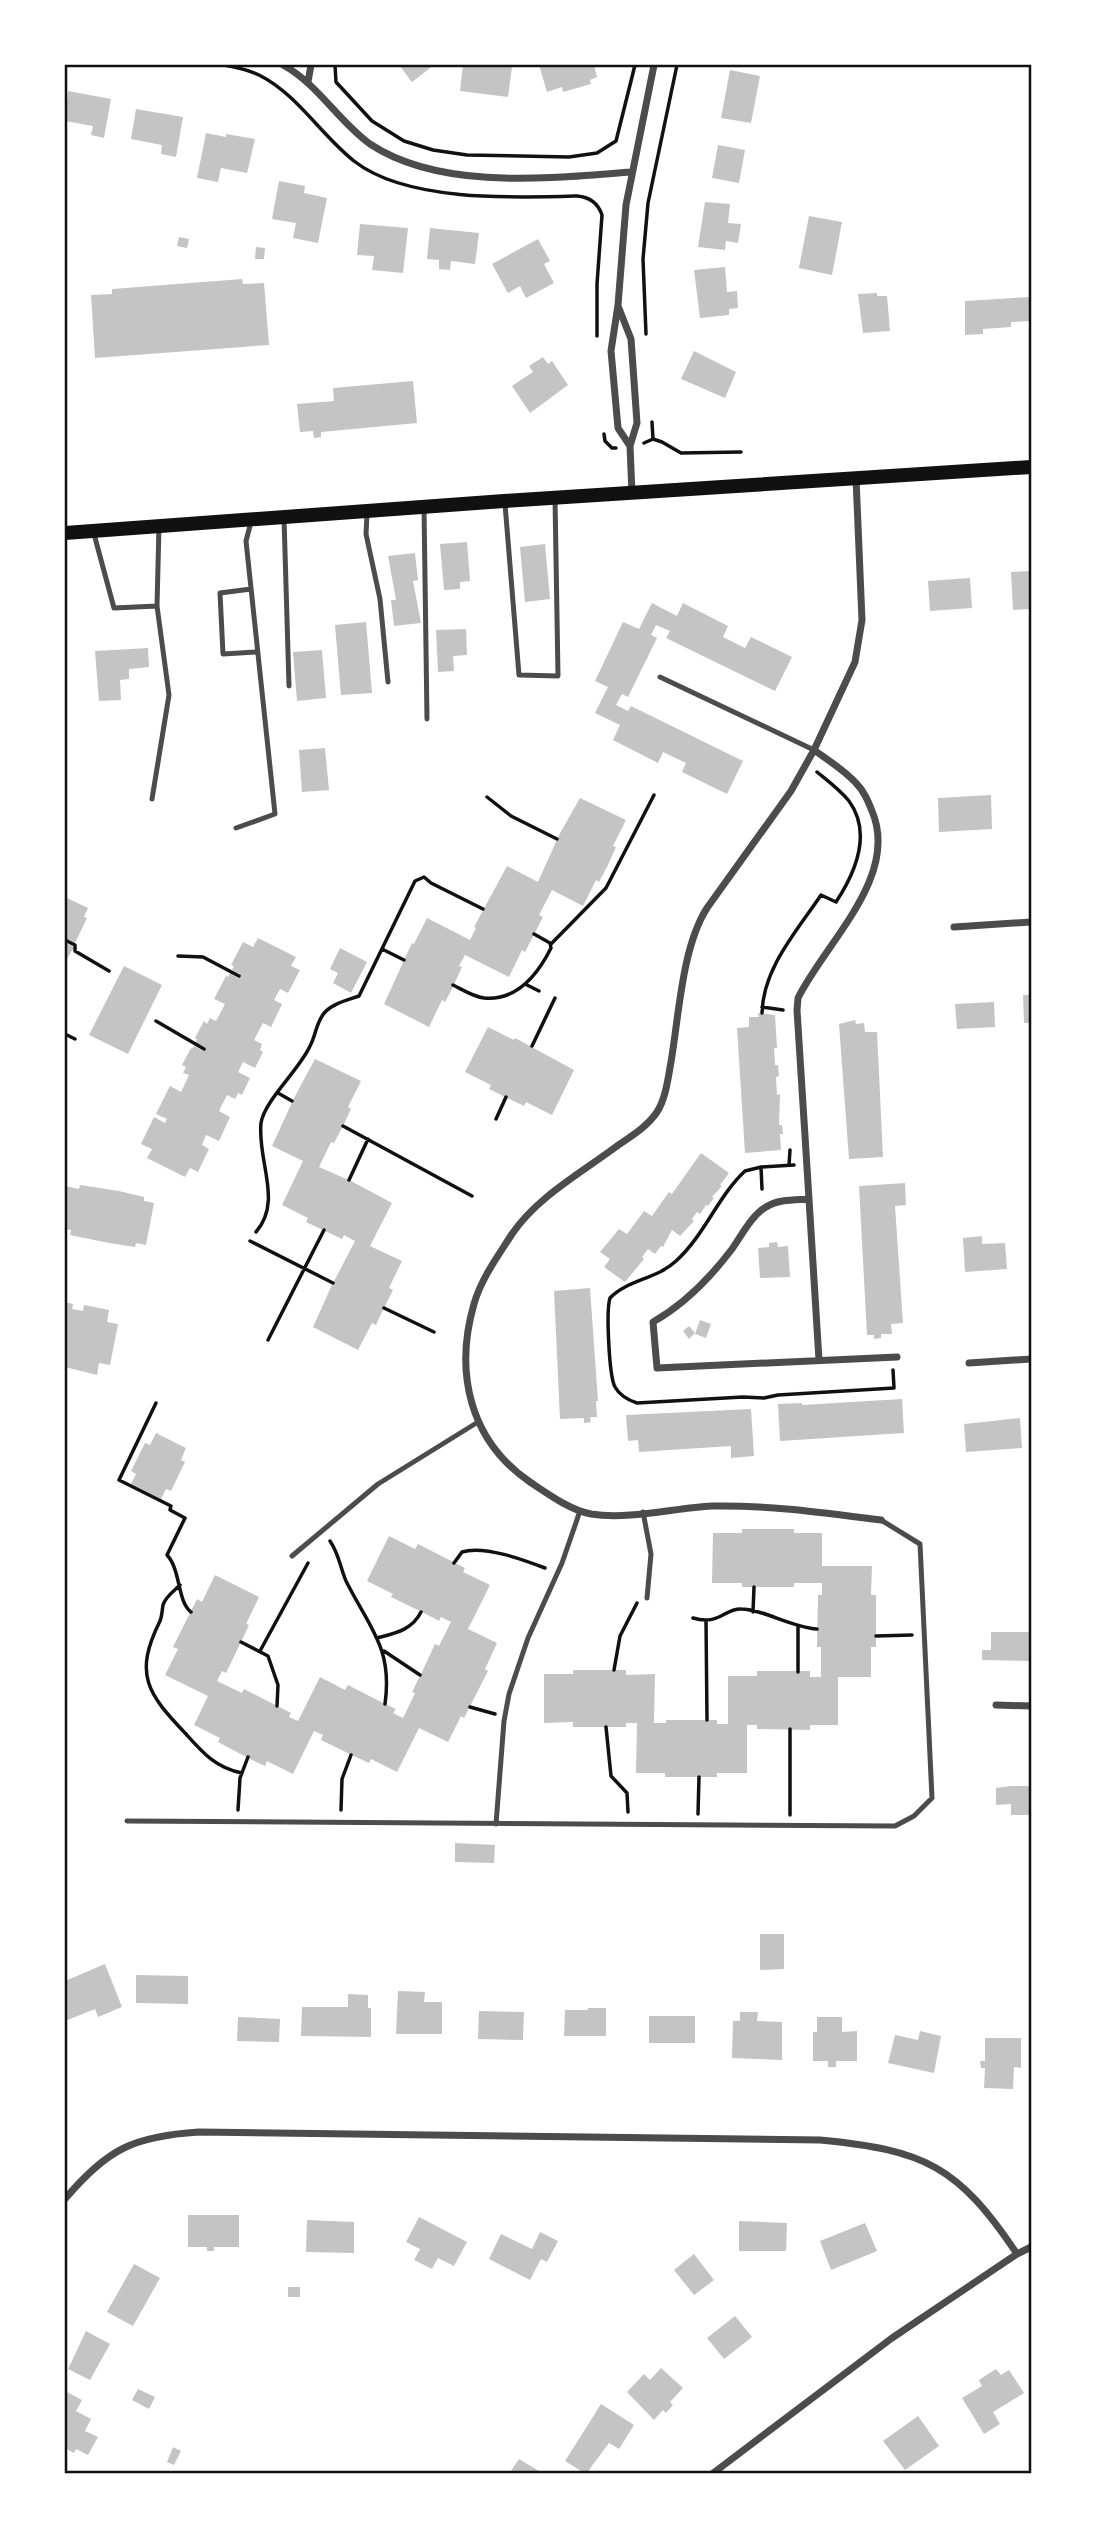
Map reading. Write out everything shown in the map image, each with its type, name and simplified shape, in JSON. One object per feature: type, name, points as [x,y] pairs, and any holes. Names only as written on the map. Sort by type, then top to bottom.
[{"type":"main road","points":[[65,533],[1031,467]]},
{"type":"street","points":[[283,65],[308,82],[370,143],[395,158],[417,166],[443,172],[498,177],[584,176],[631,172]]},
{"type":"street","points":[[308,82],[311,65]]},
{"type":"street","points":[[630,446],[618,428],[611,351],[618,305],[626,205],[654,65]]},
{"type":"street","points":[[618,305],[631,340],[637,423],[630,446],[632,493]]},
{"type":"street","points":[[856,478],[861,634],[850,673],[814,750],[787,797],[720,889],[696,928],[669,1073],[656,1113],[640,1129],[531,1211],[505,1245],[479,1292],[470,1319],[467,1358],[470,1396],[478,1422],[495,1451],[513,1470],[580,1511],[608,1515],[702,1507],[770,1507],[881,1520]]},
{"type":"street","points":[[814,750],[857,783],[875,818],[879,840],[877,859],[862,897],[799,998],[797,1010],[819,1360]]},
{"type":"street","points":[[954,926],[1031,922]]},
{"type":"street","points":[[809,1199],[774,1203],[765,1208],[710,1276],[681,1303],[653,1322],[657,1368],[895,1357]]},
{"type":"street","points":[[969,1363],[1031,1359]]},
{"type":"street","points":[[996,1705],[1031,1706]]},
{"type":"street","points":[[65,2199],[91,2170],[107,2157],[141,2140],[163,2134],[199,2132],[820,2140],[895,2151],[939,2168],[967,2189],[981,2204],[1017,2254]]},
{"type":"street","points":[[712,2474],[892,2338],[1017,2254],[1031,2248]]},
{"type":"lane","points":[[504,501],[519,675],[558,676],[555,498]]},
{"type":"lane","points":[[424,507],[428,719]]},
{"type":"lane","points":[[367,511],[366,534],[380,599],[388,682]]},
{"type":"lane","points":[[284,517],[289,686]]},
{"type":"lane","points":[[236,828],[275,814],[246,541],[252,519]]},
{"type":"lane","points":[[152,799],[169,695],[157,606],[159,526]]},
{"type":"lane","points":[[93,531],[114,608],[157,606]]},
{"type":"lane","points":[[251,589],[220,593],[223,654],[258,652]]},
{"type":"lane","points":[[660,677],[814,750]]},
{"type":"lane","points":[[292,1556],[385,1479],[478,1422]]},
{"type":"lane","points":[[496,1824],[505,1716],[517,1667],[558,1572],[580,1511]]},
{"type":"lane","points":[[643,1512],[651,1554],[644,1597]]},
{"type":"lane","points":[[128,1821],[895,1826],[914,1815],[932,1798],[920,1544],[881,1520]]},
{"type":"path","points":[[223,65],[250,71],[275,85],[345,154],[366,170],[383,177],[420,187],[473,195],[577,196],[590,199],[599,206],[602,215],[597,284],[597,339]]},
{"type":"path","points":[[335,65],[336,82],[354,104],[379,126],[404,141],[433,150],[456,153],[569,157],[597,152],[616,141],[635,65]]},
{"type":"path","points":[[646,344],[643,259],[648,203],[677,65]]},
{"type":"path","points":[[652,421],[653,439]]},
{"type":"path","points":[[603,423],[605,441],[612,448],[648,443],[653,439]]},
{"type":"path","points":[[653,439],[681,453],[741,452]]},
{"type":"path","points":[[762,1013],[763,992],[777,962],[821,895],[836,902],[852,876],[858,859],[859,828],[853,808],[841,792],[807,763]]},
{"type":"path","points":[[453,985],[488,998],[516,991],[527,985],[550,950],[551,944],[602,894],[654,795]]},
{"type":"path","points":[[486,797],[516,819],[557,839]]},
{"type":"path","points":[[608,864],[616,869]]},
{"type":"path","points":[[256,1232],[265,1221],[269,1209],[268,1188],[260,1149],[262,1120],[311,1046],[323,1014],[334,1006],[359,996],[415,881],[424,877],[483,909]]},
{"type":"path","points":[[534,934],[551,944]]},
{"type":"path","points":[[65,940],[75,945],[75,951],[109,971]]},
{"type":"path","points":[[382,949],[404,960]]},
{"type":"path","points":[[178,956],[203,957],[239,976]]},
{"type":"path","points":[[527,985],[539,991]]},
{"type":"path","points":[[532,1046],[555,998]]},
{"type":"path","points":[[156,1021],[204,1049]]},
{"type":"path","points":[[65,1034],[75,1040]]},
{"type":"path","points":[[278,1093],[292,1101]]},
{"type":"path","points":[[496,1119],[506,1097]]},
{"type":"path","points":[[343,1126],[472,1196]]},
{"type":"path","points":[[349,1180],[368,1139]]},
{"type":"path","points":[[806,1164],[761,1167],[741,1174],[674,1263],[658,1274],[620,1290],[610,1298],[608,1315],[612,1378],[618,1391],[631,1402],[764,1398],[894,1388],[895,1357]]},
{"type":"path","points":[[761,1167],[762,1189]]},
{"type":"path","points":[[268,1340],[324,1230]]},
{"type":"path","points":[[250,1241],[333,1283]]},
{"type":"path","points":[[384,1308],[435,1332]]},
{"type":"path","points":[[156,1403],[119,1480],[172,1506],[170,1510],[185,1518],[167,1555],[172,1561],[184,1606],[191,1612]]},
{"type":"path","points":[[322,1530],[337,1552],[345,1577],[383,1649],[387,1673],[385,1704]]},
{"type":"path","points":[[454,1563],[462,1552],[475,1550],[522,1559],[558,1572]]},
{"type":"path","points":[[260,1651],[308,1563]]},
{"type":"path","points":[[180,1585],[165,1600],[160,1619],[150,1637],[147,1657],[148,1685],[156,1702],[208,1758],[224,1769],[242,1773]]},
{"type":"path","points":[[753,1612],[754,1587]]},
{"type":"path","points":[[614,1670],[620,1636],[644,1597]]},
{"type":"path","points":[[693,1618],[715,1619],[739,1609],[817,1629]]},
{"type":"path","points":[[377,1638],[408,1628],[421,1612]]},
{"type":"path","points":[[706,1620],[707,1720]]},
{"type":"path","points":[[798,1626],[798,1671]]},
{"type":"path","points":[[876,1636],[924,1635]]},
{"type":"path","points":[[241,1642],[268,1656],[276,1678],[277,1706]]},
{"type":"path","points":[[383,1649],[420,1675]]},
{"type":"path","points":[[470,1707],[505,1716]]},
{"type":"path","points":[[606,1727],[611,1776],[627,1793],[628,1825]]},
{"type":"path","points":[[790,1730],[790,1826]]},
{"type":"path","points":[[341,1823],[342,1779],[351,1755]]},
{"type":"path","points":[[237,1822],[238,1788],[248,1758]]},
{"type":"path","points":[[698,1825],[699,1777]]},
{"type":"building","points":[[399,65],[434,65],[412,82]]},
{"type":"building","points":[[463,65],[512,67],[508,97],[460,91]]},
{"type":"building","points":[[539,65],[594,65],[597,77],[590,80],[591,84],[563,92],[562,87],[547,92]]},
{"type":"building","points":[[730,70],[760,76],[751,123],[721,118]]},
{"type":"building","points":[[68,91],[111,99],[104,138],[91,135],[93,126],[65,121]]},
{"type":"building","points":[[136,109],[183,117],[176,157],[161,154],[162,145],[131,139]]},
{"type":"building","points":[[206,133],[255,139],[247,173],[221,168],[218,182],[197,178]]},
{"type":"building","points":[[718,145],[745,150],[739,183],[712,178]]},
{"type":"building","points":[[279,181],[305,186],[304,193],[327,198],[318,243],[293,238],[296,223],[272,219]]},
{"type":"building","points":[[705,202],[730,204],[728,223],[741,224],[738,243],[726,241],[725,250],[698,247]]},
{"type":"building","points":[[809,216],[842,222],[832,275],[799,268]]},
{"type":"building","points":[[360,224],[408,228],[403,273],[372,270],[374,256],[357,255]]},
{"type":"building","points":[[430,228],[479,233],[475,264],[451,261],[450,270],[439,269],[439,260],[427,259]]},
{"type":"building","points":[[179,237],[189,239],[187,248],[177,246]]},
{"type":"building","points":[[538,239],[550,261],[544,264],[554,283],[526,298],[520,286],[508,293],[492,264]]},
{"type":"building","points":[[256,247],[265,248],[264,259],[255,259]]},
{"type":"building","points":[[725,267],[727,292],[737,291],[738,308],[729,309],[729,315],[700,318],[694,270]]},
{"type":"building","points":[[242,279],[243,284],[264,283],[269,345],[95,358],[91,295],[112,294],[112,289]]},
{"type":"building","points":[[877,293],[877,296],[887,296],[890,331],[863,333],[858,294]]},
{"type":"building","points":[[1030,297],[1031,321],[1011,322],[1011,327],[983,329],[983,334],[965,335],[965,301]]},
{"type":"building","points":[[694,351],[736,372],[725,398],[681,379]]},
{"type":"building","points":[[543,357],[548,364],[552,361],[568,385],[530,413],[512,386],[533,372],[529,366]]},
{"type":"building","points":[[413,381],[417,423],[321,432],[321,437],[314,438],[313,431],[300,432],[297,404],[334,401],[333,388]]},
{"type":"building","points":[[467,542],[470,581],[460,582],[460,589],[444,590],[440,544]]},
{"type":"building","points":[[545,544],[550,599],[525,602],[520,547]]},
{"type":"building","points":[[415,553],[418,580],[413,581],[421,623],[394,626],[391,600],[396,600],[388,556]]},
{"type":"building","points":[[1029,571],[1031,609],[1013,610],[1011,572]]},
{"type":"building","points":[[970,578],[972,608],[930,611],[928,581]]},
{"type":"building","points":[[652,603],[677,616],[683,603],[728,626],[723,637],[745,648],[751,637],[792,657],[775,691],[666,638],[670,631],[656,625],[651,635],[657,638],[628,697],[622,694],[616,705],[628,711],[631,706],[743,761],[727,794],[682,772],[686,763],[663,752],[658,763],[613,740],[620,725],[595,713],[608,687],[595,681],[623,622],[639,629]]},
{"type":"building","points":[[366,622],[372,693],[341,695],[335,625]]},
{"type":"building","points":[[466,629],[467,655],[453,656],[454,671],[438,672],[436,630]]},
{"type":"building","points":[[148,648],[149,667],[129,669],[129,679],[120,680],[121,700],[99,701],[95,651]]},
{"type":"building","points":[[322,650],[326,698],[297,701],[293,652]]},
{"type":"building","points":[[325,748],[329,790],[302,792],[299,750]]},
{"type":"building","points":[[991,795],[992,829],[939,832],[938,798]]},
{"type":"building","points":[[580,798],[626,820],[613,846],[616,847],[608,865],[599,882],[596,880],[583,906],[552,890],[539,915],[543,917],[509,977],[465,955],[452,989],[445,1002],[442,1000],[429,1027],[384,1004],[412,943],[414,944],[427,918],[470,940],[476,928],[474,927],[507,866],[538,882],[559,835]]},
{"type":"building","points":[[65,897],[88,908],[84,917],[87,918],[75,943],[65,938]]},
{"type":"building","points":[[258,938],[296,957],[291,966],[300,970],[288,993],[280,989],[274,1000],[282,1004],[271,1027],[263,1023],[254,1040],[262,1044],[260,1050],[263,1052],[255,1068],[243,1062],[238,1072],[250,1078],[242,1095],[238,1093],[235,1099],[227,1095],[219,1111],[230,1117],[219,1141],[206,1135],[202,1145],[209,1149],[198,1172],[190,1168],[185,1177],[147,1158],[152,1149],[141,1144],[154,1117],[165,1123],[167,1119],[156,1114],[170,1086],[181,1092],[189,1075],[183,1073],[186,1067],[182,1065],[191,1048],[194,1046],[203,1051],[205,1047],[195,1043],[195,1038],[204,1021],[207,1024],[210,1018],[216,1021],[225,1004],[214,999],[226,976],[230,973],[238,978],[240,974],[232,970],[234,966],[231,965],[243,942],[253,947]]},
{"type":"building","points":[[65,942],[74,947],[65,962]]},
{"type":"building","points":[[340,948],[367,962],[351,993],[333,983],[338,973],[330,969]]},
{"type":"building","points":[[124,966],[162,985],[128,1054],[89,1035]]},
{"type":"building","points":[[1023,995],[1031,995],[1031,1023],[1024,1023]]},
{"type":"building","points":[[994,1002],[995,1027],[957,1029],[955,1004]]},
{"type":"building","points":[[758,1013],[775,1015],[777,1048],[774,1048],[779,1076],[776,1077],[777,1095],[780,1094],[779,1125],[782,1125],[783,1134],[780,1134],[781,1150],[745,1153],[737,1028],[749,1027],[749,1017],[759,1017]]},
{"type":"building","points":[[855,1020],[856,1024],[864,1023],[865,1032],[877,1032],[883,1157],[849,1159],[839,1024]]},
{"type":"building","points":[[488,1027],[514,1040],[515,1038],[574,1070],[552,1115],[526,1102],[524,1106],[489,1089],[491,1085],[465,1072]]},
{"type":"building","points":[[315,1059],[361,1081],[348,1107],[351,1109],[343,1126],[334,1143],[331,1142],[319,1167],[392,1203],[370,1246],[402,1261],[389,1288],[393,1290],[376,1325],[372,1323],[358,1350],[313,1327],[355,1241],[344,1235],[342,1239],[306,1222],[308,1218],[282,1205],[303,1161],[272,1146]]},
{"type":"building","points":[[701,1153],[729,1173],[720,1185],[722,1186],[708,1206],[706,1205],[700,1214],[697,1212],[692,1219],[694,1221],[680,1236],[672,1230],[663,1247],[655,1254],[648,1249],[642,1257],[644,1259],[625,1282],[604,1267],[610,1259],[600,1252],[619,1229],[627,1234],[644,1211],[652,1216],[669,1192],[672,1194]]},
{"type":"building","points":[[905,1183],[906,1205],[895,1206],[903,1323],[891,1324],[892,1334],[881,1334],[881,1338],[874,1339],[874,1335],[867,1335],[859,1186]]},
{"type":"building","points":[[80,1185],[144,1197],[144,1201],[154,1203],[146,1245],[136,1243],[135,1247],[70,1235],[71,1230],[65,1229],[65,1186],[79,1189]]},
{"type":"building","points":[[982,1236],[982,1244],[1005,1243],[1007,1269],[965,1272],[963,1238]]},
{"type":"building","points":[[777,1242],[778,1247],[788,1246],[790,1277],[760,1278],[758,1248],[769,1247],[769,1243]]},
{"type":"building","points":[[590,1288],[598,1401],[597,1417],[590,1417],[591,1422],[584,1423],[584,1418],[560,1419],[554,1291]]},
{"type":"building","points":[[65,1302],[73,1304],[72,1309],[83,1311],[84,1305],[109,1310],[107,1322],[118,1324],[110,1365],[99,1363],[97,1375],[65,1367]]},
{"type":"building","points":[[700,1320],[711,1324],[706,1338],[695,1334]]},
{"type":"building","points":[[689,1326],[695,1333],[689,1339],[683,1331]]},
{"type":"building","points":[[902,1399],[904,1433],[780,1441],[778,1404]]},
{"type":"building","points":[[751,1409],[754,1456],[731,1458],[731,1446],[639,1452],[638,1440],[628,1441],[626,1415]]},
{"type":"building","points":[[1020,1418],[1022,1448],[966,1452],[964,1424]]},
{"type":"building","points":[[156,1433],[186,1448],[181,1460],[185,1462],[171,1491],[166,1489],[161,1499],[131,1484],[136,1474],[131,1471],[145,1443],[150,1445]]},
{"type":"building","points":[[742,1529],[794,1529],[794,1533],[822,1533],[822,1566],[872,1566],[871,1595],[876,1595],[876,1647],[871,1647],[871,1677],[838,1677],[838,1725],[810,1725],[810,1730],[757,1729],[757,1725],[747,1725],[747,1773],[717,1773],[717,1777],[665,1777],[665,1773],[636,1773],[637,1723],[626,1723],[626,1727],[573,1727],[573,1722],[544,1723],[544,1674],[573,1674],[573,1670],[626,1670],[626,1675],[655,1674],[654,1723],[666,1723],[666,1720],[717,1720],[717,1724],[728,1724],[728,1676],[757,1676],[757,1671],[810,1671],[810,1677],[821,1677],[821,1647],[817,1647],[818,1595],[822,1595],[822,1583],[794,1583],[794,1587],[742,1587],[742,1583],[712,1583],[713,1533],[742,1533]]},
{"type":"building","points":[[389,1536],[415,1549],[418,1544],[465,1568],[463,1572],[490,1585],[468,1629],[497,1643],[485,1669],[488,1671],[464,1718],[461,1716],[448,1742],[419,1728],[397,1772],[371,1759],[369,1763],[321,1740],[323,1735],[314,1731],[293,1774],[267,1761],[265,1766],[252,1760],[218,1742],[220,1738],[194,1725],[208,1696],[165,1675],[178,1649],[173,1647],[197,1599],[202,1602],[215,1575],[259,1597],[226,1673],[222,1671],[217,1681],[242,1693],[244,1689],[291,1713],[289,1717],[298,1721],[320,1677],[345,1690],[348,1685],[396,1709],[393,1713],[403,1718],[435,1644],[439,1646],[451,1622],[441,1617],[439,1621],[391,1597],[393,1594],[367,1581]]},
{"type":"building","points":[[991,1632],[1030,1632],[1030,1661],[982,1660],[982,1650],[991,1650]]},
{"type":"building","points":[[1031,1786],[1031,1815],[1011,1815],[1011,1804],[996,1805],[996,1788]]},
{"type":"building","points":[[455,1843],[495,1845],[494,1863],[455,1862]]},
{"type":"building","points":[[760,1934],[784,1934],[784,1969],[760,1970]]},
{"type":"building","points":[[105,1964],[122,2007],[98,2017],[95,2009],[65,2021],[65,1981]]},
{"type":"building","points":[[136,1975],[188,1976],[188,2004],[136,2003]]},
{"type":"building","points":[[398,1991],[425,1992],[424,2002],[442,2002],[442,2034],[396,2034]]},
{"type":"building","points":[[348,1994],[368,1995],[371,2037],[301,2036],[302,2007],[348,2007]]},
{"type":"building","points":[[606,2008],[606,2036],[564,2036],[565,2010]]},
{"type":"building","points":[[479,2011],[524,2012],[523,2040],[478,2039]]},
{"type":"building","points":[[740,2012],[758,2012],[757,2021],[782,2022],[782,2060],[732,2058],[733,2021],[740,2021]]},
{"type":"building","points":[[649,2016],[695,2016],[695,2043],[649,2043]]},
{"type":"building","points":[[238,2017],[280,2019],[279,2042],[237,2041]]},
{"type":"building","points":[[817,2017],[842,2017],[842,2032],[857,2031],[857,2061],[836,2061],[836,2067],[828,2067],[828,2061],[813,2061],[813,2032],[817,2032]]},
{"type":"building","points":[[920,2031],[941,2036],[934,2073],[888,2063],[895,2035],[918,2040]]},
{"type":"building","points":[[985,2038],[1021,2038],[1021,2068],[1014,2067],[1013,2089],[984,2088],[985,2068],[981,2068],[980,2061],[985,2061]]},
{"type":"building","points":[[188,2215],[239,2215],[239,2247],[214,2247],[214,2251],[207,2251],[207,2247],[188,2247]]},
{"type":"building","points":[[419,2217],[467,2242],[454,2266],[438,2258],[432,2269],[414,2260],[420,2249],[406,2242]]},
{"type":"building","points":[[307,2220],[354,2222],[354,2253],[306,2252]]},
{"type":"building","points":[[739,2221],[787,2223],[786,2251],[739,2251]]},
{"type":"building","points":[[865,2223],[877,2251],[831,2270],[820,2241]]},
{"type":"building","points":[[540,2232],[558,2241],[547,2262],[541,2259],[530,2280],[489,2259],[501,2234],[532,2249]]},
{"type":"building","points":[[694,2254],[714,2280],[694,2295],[674,2270]]},
{"type":"building","points":[[134,2264],[160,2278],[133,2326],[107,2312]]},
{"type":"building","points":[[288,2287],[300,2287],[300,2297],[288,2297]]},
{"type":"building","points":[[735,2316],[752,2337],[724,2359],[707,2338]]},
{"type":"building","points":[[86,2331],[110,2344],[90,2380],[68,2369]]},
{"type":"building","points":[[661,2368],[683,2388],[670,2402],[673,2405],[666,2413],[663,2410],[654,2420],[627,2392],[644,2374],[650,2380]]},
{"type":"building","points":[[996,2369],[1001,2375],[1009,2370],[1024,2393],[993,2412],[1000,2424],[984,2434],[962,2398],[982,2386],[979,2380]]},
{"type":"building","points":[[138,2389],[155,2397],[149,2409],[132,2400]]},
{"type":"building","points":[[65,2391],[82,2400],[76,2411],[91,2419],[85,2431],[98,2437],[88,2455],[76,2449],[74,2453],[65,2448]]},
{"type":"building","points":[[601,2404],[634,2425],[619,2449],[609,2443],[586,2474],[565,2461]]},
{"type":"building","points":[[918,2416],[939,2446],[905,2470],[883,2441]]},
{"type":"building","points":[[173,2447],[181,2451],[174,2465],[167,2462]]},
{"type":"building","points":[[519,2459],[544,2474],[509,2474]]}]
